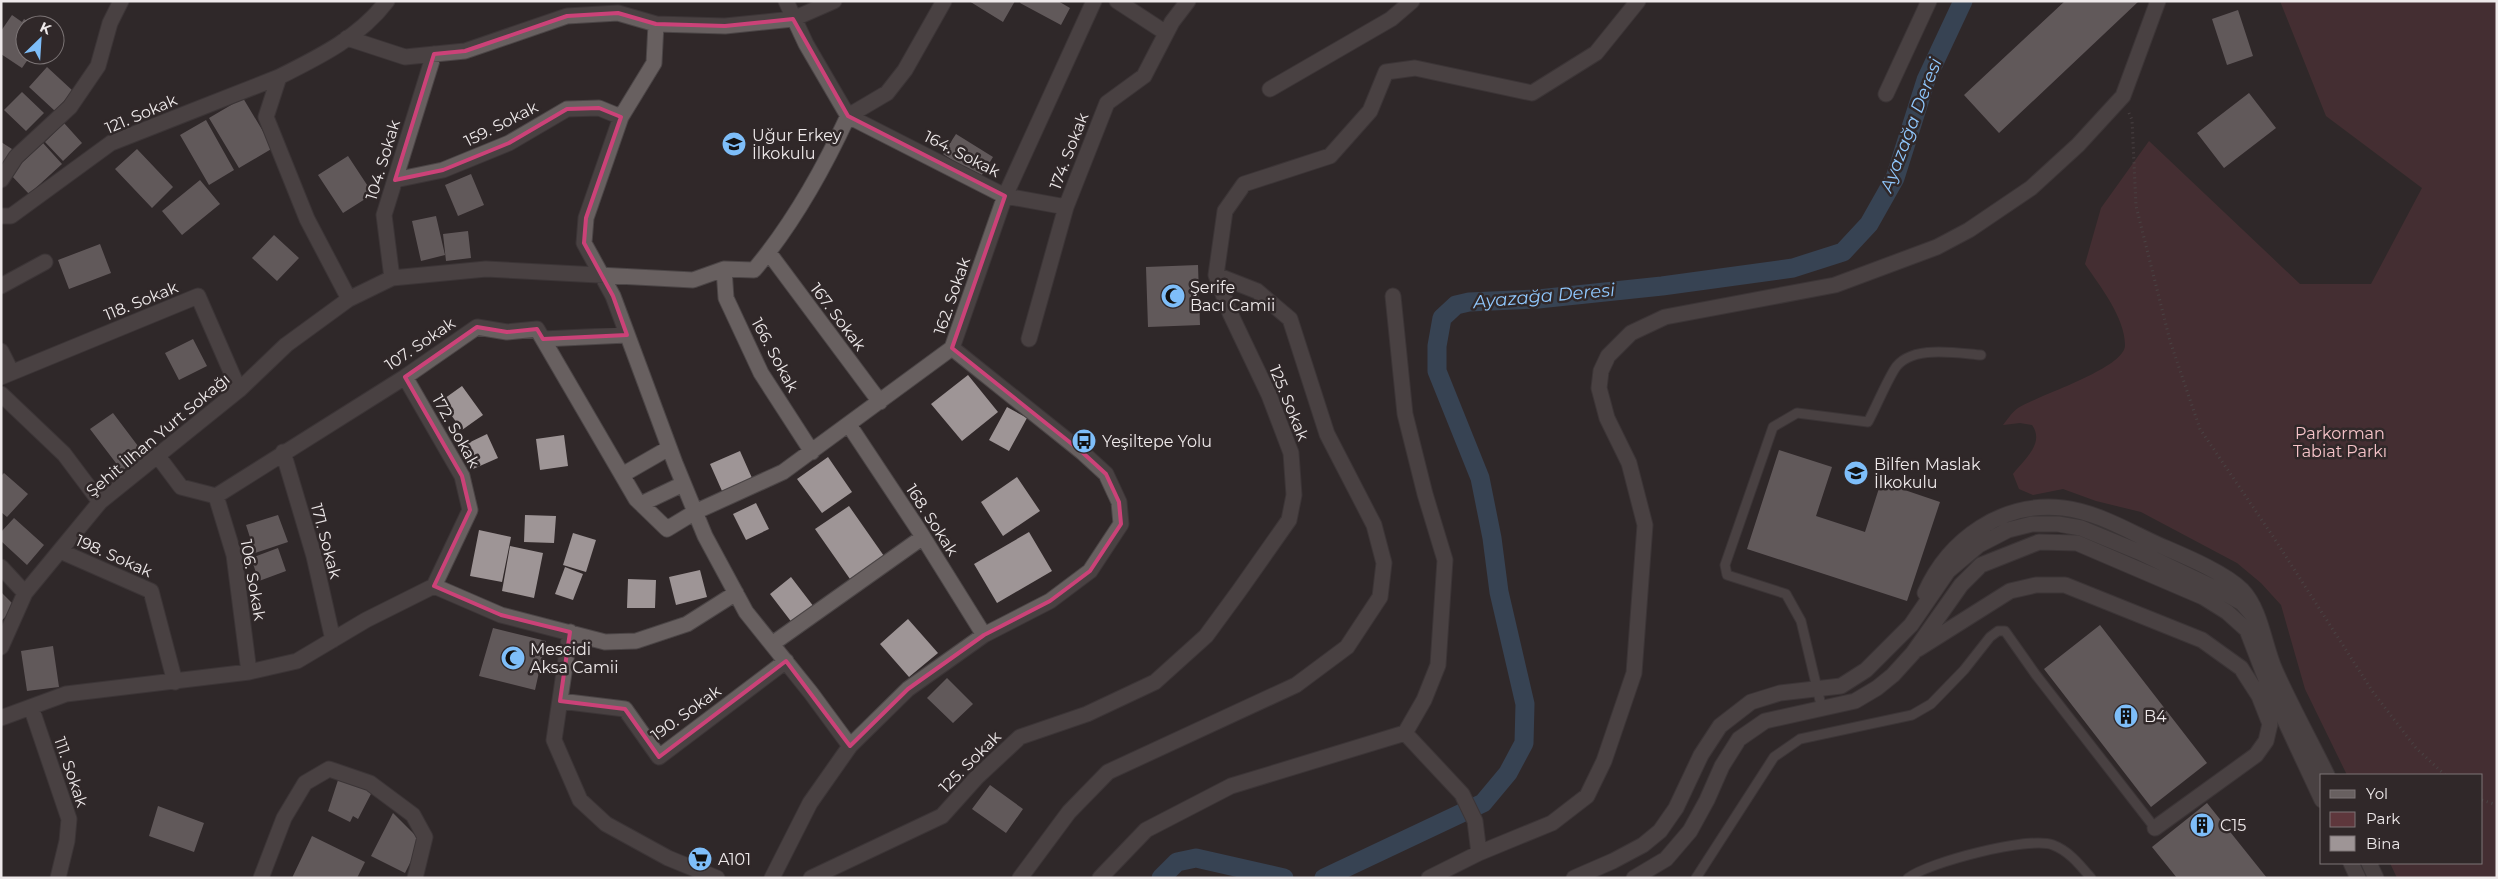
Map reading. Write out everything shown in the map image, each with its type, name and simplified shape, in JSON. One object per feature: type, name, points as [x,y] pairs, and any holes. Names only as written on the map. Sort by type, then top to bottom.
[{"type":"street","points":[[1,180],[16,157],[70,108],[98,66],[110,23],[121,1]]},
{"type":"street","points":[[349,299],[307,219],[266,117],[279,77],[326,53],[374,18],[387,1]]},
{"type":"street","points":[[786,1],[793,18],[848,116]]},
{"type":"street","points":[[347,38],[405,57],[466,51],[566,9],[618,13],[656,24],[725,26],[793,18],[834,1]]},
{"type":"street","points":[[392,278],[486,269],[693,280],[724,269],[754,270],[769,253],[834,146],[848,116],[887,93],[905,70],[944,1]]},
{"type":"street","name":"162. Sokak","points":[[695,512],[783,472],[952,348],[1005,196],[1094,1]]},
{"type":"street","points":[[1116,1],[1166,33]]},
{"type":"street","name":"174. Sokak","points":[[1029,339],[1066,207],[1107,102],[1144,76],[1166,33],[1188,1]]},
{"type":"street","points":[[1270,89],[1392,19],[1412,1]]},
{"type":"street","name":"125. Sokak","points":[[811,878],[942,816],[977,777],[1020,737],[1087,714],[1155,682],[1206,636],[1289,520],[1294,495],[1291,453],[1269,395],[1230,313],[1216,275],[1226,211],[1244,184],[1330,156],[1370,111],[1386,72],[1415,68],[1532,93],[1596,52],[1638,1]]},
{"type":"street","points":[[1886,94],[1929,1]]},
{"type":"street","points":[[1429,878],[1479,853],[1552,823],[1587,796],[1604,761],[1634,673],[1645,525],[1628,463],[1607,418],[1599,388],[1601,371],[1608,356],[1631,333],[1664,318],[1836,285],[1937,247],[1969,230],[2032,188],[2078,144],[2123,96],[2158,1]]},
{"type":"street","points":[[656,24],[654,62],[621,117],[586,218],[584,243],[613,296],[705,536],[746,612],[786,660],[850,746]]},
{"type":"street","name":"104. Sokak","points":[[392,278],[384,215],[434,54]]},
{"type":"street","name":"121. Sokak","points":[[1,216],[12,216],[111,143],[279,77]]},
{"type":"street","name":"159. Sokak","points":[[395,180],[443,170],[509,143],[567,108],[599,108],[621,117]]},
{"type":"street","name":"164. Sokak","points":[[848,116],[1005,196],[1066,207]]},
{"type":"street","name":"167. Sokak","points":[[769,253],[880,402]]},
{"type":"street","points":[[1,286],[45,262]]},
{"type":"street","name":"166. Sokak","points":[[724,269],[726,298],[761,373],[812,452]]},
{"type":"street","points":[[1020,878],[1069,812],[1108,772],[1296,685],[1347,647],[1380,597],[1384,563],[1374,525],[1327,434],[1290,319],[1257,291],[1216,275]]},
{"type":"street","name":"Şehit İlhan Yurt Sokağı","points":[[1,647],[25,593],[100,502],[239,390],[286,345],[349,299],[392,278]]},
{"type":"street","name":"118. Sokak","points":[[1,377],[198,296],[239,390]]},
{"type":"street","points":[[1100,878],[1146,830],[1231,786],[1405,733],[1424,700],[1438,665],[1445,560],[1425,494],[1405,414],[1393,296]]},
{"type":"street","name":"107. Sokak","points":[[216,496],[283,452],[405,377],[477,327],[507,332],[537,329],[543,338]]},
{"type":"street","points":[[627,335],[543,338],[622,475],[641,504],[667,529],[695,512]]},
{"type":"street","points":[[772,878],[810,803],[850,746],[908,689],[984,635],[1050,601],[1090,571],[1121,524],[1119,502],[1106,474],[1082,452],[952,348]]},
{"type":"street","points":[[1,351],[8,364],[1,370]]},
{"type":"street","name":"172. Sokak","points":[[405,377],[462,476],[470,510],[434,586]]},
{"type":"street","points":[[1,394],[64,454],[100,502]]},
{"type":"street","name":"168. Sokak","points":[[849,425],[923,537],[984,635]]},
{"type":"street","points":[[622,475],[670,448]]},
{"type":"street","name":"171. Sokak","points":[[283,452],[314,556],[333,640]]},
{"type":"street","points":[[157,455],[181,487],[216,496]]},
{"type":"street","points":[[641,504],[684,484]]},
{"type":"street","name":"106. Sokak","points":[[216,496],[234,555],[250,672]]},
{"type":"street","points":[[1574,878],[1643,845],[1660,831],[1676,808],[1701,755],[1720,726],[1751,702],[1780,693],[1841,686],[1866,670],[1911,625],[1948,571],[1961,559],[1979,545],[2008,530],[2032,524],[2058,524],[2081,528],[2139,552],[2242,603],[2257,620],[2274,668],[2327,774]]},
{"type":"street","points":[[772,644],[923,537]]},
{"type":"street","points":[[1634,878],[1666,859],[1690,830],[1722,766],[1739,739],[1764,721],[1855,701],[1876,688],[1894,674],[1913,653],[1960,584],[1981,565],[2039,542],[2077,543],[2203,597],[2227,612],[2247,630],[2267,682],[2320,796]]},
{"type":"street","name":"198. Sokak","points":[[60,551],[150,591],[175,682]]},
{"type":"street","points":[[1,567],[25,593]]},
{"type":"street","points":[[1913,653],[2010,591],[2036,585],[2065,585],[2202,640],[2241,668],[2265,708],[2270,724],[2266,741],[2256,755],[2154,828]]},
{"type":"street","points":[[1,718],[66,694],[250,672],[297,661],[434,586],[501,615],[606,642],[636,641],[687,624],[736,594]]},
{"type":"street","points":[[570,632],[554,740],[580,800],[606,824],[668,858],[717,878]]},
{"type":"street","name":"190. Sokak","points":[[560,701],[625,709],[659,757],[786,660]]},
{"type":"street","name":"111. Sokak","points":[[31,707],[69,819],[67,841],[58,878]]},
{"type":"street","points":[[1405,733],[1462,794],[1475,821],[1479,853]]},
{"type":"street","points":[[261,878],[284,818],[305,783],[329,769],[370,782],[413,815],[425,837],[415,878]]},
{"type":"street","points":[[2351,864],[2358,878]]},
{"type":"street","points":[[2369,864],[2376,878]]},
{"type":"lane","points":[[1822,709],[1801,621],[1786,594],[1727,576],[1726,565],[1773,427],[1797,413],[1868,422],[1894,369],[1904,359],[1936,351],[1981,355]]},
{"type":"lane","points":[[1696,878],[1774,757],[1800,738],[1912,715],[1925,708],[1964,670],[1990,637],[1998,631],[2005,631],[2036,675],[2154,828]]},
{"type":"lane","points":[[1908,878],[1920,870],[1970,854],[2014,846],[2052,844],[2076,859],[2090,878]]},
{"type":"path","points":[[2123,96],[2132,120],[2136,206],[2170,341],[2200,429],[2274,538],[2374,692],[2416,748],[2445,774]]},
{"type":"path","points":[[2483,800],[2497,805]]},
{"type":"highlighted area","points":[[618,13],[656,24],[725,26],[793,19],[848,116],[1005,196],[952,348],[1082,452],[1106,474],[1119,502],[1121,524],[1090,571],[1050,601],[984,635],[908,689],[850,746],[786,661],[659,757],[625,709],[560,701],[570,632],[501,615],[434,586],[470,510],[462,476],[405,377],[477,327],[507,332],[537,329],[543,339],[627,335],[613,296],[584,243],[586,218],[621,117],[599,108],[567,109],[509,143],[443,170],[395,180],[434,54],[465,51],[567,16]]},
{"type":"green space","name":"Parkorman Tabiat Parkı","points":[[2280,1],[2497,1],[2497,878],[2397,878],[2390,864],[2483,864],[2483,774],[2347,774],[2305,689],[2281,605],[2261,583],[2237,563],[2141,512],[2096,501],[2063,489],[2033,495],[2019,489],[2013,474],[2032,451],[2036,438],[2032,425],[2020,423],[2003,425],[2012,414],[2018,408],[2079,381],[2110,364],[2121,355],[2125,346],[2117,314],[2105,292],[2085,264],[2101,208],[2149,141],[2300,284],[2371,284],[2422,188],[2326,116]]},
{"type":"building","points":[[969,1],[1015,1],[1003,22]]},
{"type":"building","points":[[1021,1],[1058,1],[1070,8],[1061,25],[1020,3]]},
{"type":"building","points":[[2065,1],[2139,1],[1999,133],[1964,95]]},
{"type":"building","points":[[2238,10],[2253,56],[2227,65],[2212,19]]},
{"type":"building","points":[[12,15],[15,17],[15,63],[1,54],[1,31]]},
{"type":"building","points":[[47,67],[73,91],[55,111],[29,87]]},
{"type":"building","points":[[22,92],[44,113],[26,131],[4,110]]},
{"type":"building","points":[[2249,93],[2276,128],[2224,168],[2197,133]]},
{"type":"building","points":[[243,98],[273,148],[239,168],[209,118]]},
{"type":"building","points":[[206,120],[234,170],[209,185],[180,135]]},
{"type":"building","points":[[64,123],[82,143],[63,161],[45,142]]},
{"type":"building","points":[[956,134],[993,157],[980,178],[943,154]]},
{"type":"building","points":[[1,142],[12,149],[1,167]]},
{"type":"building","points":[[43,143],[62,164],[29,194],[10,174]]},
{"type":"building","points":[[137,149],[173,187],[152,208],[115,169]]},
{"type":"building","points":[[348,156],[373,194],[343,213],[318,175]]},
{"type":"building","points":[[471,174],[484,205],[458,216],[445,185]]},
{"type":"building","points":[[200,180],[220,204],[182,235],[162,211]]},
{"type":"building","points":[[436,216],[445,255],[421,261],[412,221]]},
{"type":"building","points":[[468,231],[471,258],[446,261],[443,234]]},
{"type":"building","points":[[274,235],[299,258],[277,281],[252,258]]},
{"type":"building","points":[[100,244],[111,273],[69,289],[58,260]]},
{"type":"building","name":"Şerife Bacı Camii","points":[[1198,265],[1200,325],[1148,327],[1146,267]]},
{"type":"building","points":[[193,339],[207,366],[179,380],[165,353]]},
{"type":"building","points":[[968,375],[998,412],[962,441],[931,404]]},
{"type":"building","points":[[462,386],[483,415],[462,430],[441,401]]},
{"type":"building","points":[[1007,407],[1027,418],[1009,451],[989,440]]},
{"type":"building","points":[[113,413],[144,454],[122,471],[90,429]]},
{"type":"building","points":[[487,434],[498,458],[473,469],[462,446]]},
{"type":"building","points":[[564,435],[568,466],[540,470],[536,439]]},
{"type":"building","points":[[1779,450],[1832,467],[1816,516],[1865,532],[1881,482],[1940,502],[1907,601],[1747,549]]},
{"type":"building","points":[[740,451],[752,478],[722,491],[710,464]]},
{"type":"building","points":[[828,457],[852,492],[822,513],[797,479]]},
{"type":"building","points":[[4,473],[28,494],[7,517],[1,512],[1,476]]},
{"type":"building","points":[[1017,477],[1040,511],[1003,536],[981,502]]},
{"type":"building","points":[[756,503],[769,529],[746,540],[733,514]]},
{"type":"building","points":[[849,506],[884,556],[850,579],[815,529]]},
{"type":"building","points":[[278,515],[288,542],[255,553],[246,525]]},
{"type":"building","points":[[525,515],[556,516],[554,543],[524,542]]},
{"type":"building","points":[[14,518],[44,545],[27,565],[1,541],[1,532]]},
{"type":"building","points":[[479,530],[511,537],[502,582],[470,576]]},
{"type":"building","points":[[1029,532],[1052,571],[997,603],[974,564]]},
{"type":"building","points":[[573,533],[596,540],[586,572],[563,565]]},
{"type":"building","points":[[510,546],[543,553],[534,598],[502,591]]},
{"type":"building","points":[[278,548],[286,571],[259,581],[251,558]]},
{"type":"building","points":[[565,567],[583,574],[573,600],[555,594]]},
{"type":"building","points":[[700,570],[707,597],[676,605],[669,577]]},
{"type":"building","points":[[791,577],[814,607],[793,624],[770,594]]},
{"type":"building","points":[[628,579],[656,580],[655,608],[627,608]]},
{"type":"building","points":[[1,592],[16,607],[1,621]]},
{"type":"building","points":[[908,619],[938,653],[909,677],[880,644]]},
{"type":"building","name":"B4","points":[[2100,625],[2207,763],[2151,807],[2044,669]]},
{"type":"building","name":"Mescidi Aksa Camii","points":[[493,628],[546,641],[535,690],[479,676]]},
{"type":"building","points":[[53,646],[59,687],[27,691],[21,651]]},
{"type":"building","points":[[947,678],[973,704],[953,723],[927,698]]},
{"type":"building","points":[[340,774],[373,790],[358,819],[353,816],[350,822],[328,811]]},
{"type":"building","points":[[990,785],[1023,809],[1006,833],[972,809]]},
{"type":"building","name":"C15","points":[[2207,803],[2267,878],[2177,878],[2152,847]]},
{"type":"building","points":[[158,806],[204,823],[194,852],[149,836]]},
{"type":"building","points":[[393,813],[421,841],[405,873],[371,856]]},
{"type":"building","points":[[312,836],[365,862],[357,878],[292,878]]},
{"type":"waterway","name":"Ayazağa Deresi","points":[[1324,878],[1483,803],[1508,773],[1524,743],[1525,704],[1499,592],[1492,538],[1480,478],[1437,371],[1437,346],[1442,318],[1456,305],[1469,302],[1538,299],[1662,286],[1793,268],[1843,252],[1869,224],[1895,178],[1926,80],[1963,1]]},
{"type":"waterway","name":"Ayazağa Deresi","points":[[1161,878],[1177,862],[1196,858],[1284,878]]},
{"type":"place","name":"Uğur Erkey İlkokulu","points":[[734,144]]},
{"type":"place","name":"Şerife Bacı Camii","points":[[1173,296]]},
{"type":"place","name":"Yeşiltepe Yolu","points":[[1084,441]]},
{"type":"place","name":"Bilfen Maslak İlkokulu","points":[[1856,473]]},
{"type":"place","name":"Mescidi Aksa Camii","points":[[513,658]]},
{"type":"place","name":"B4","points":[[2126,716]]},
{"type":"place","name":"C15","points":[[2202,825]]},
{"type":"place","name":"A101","points":[[700,859]]}]
